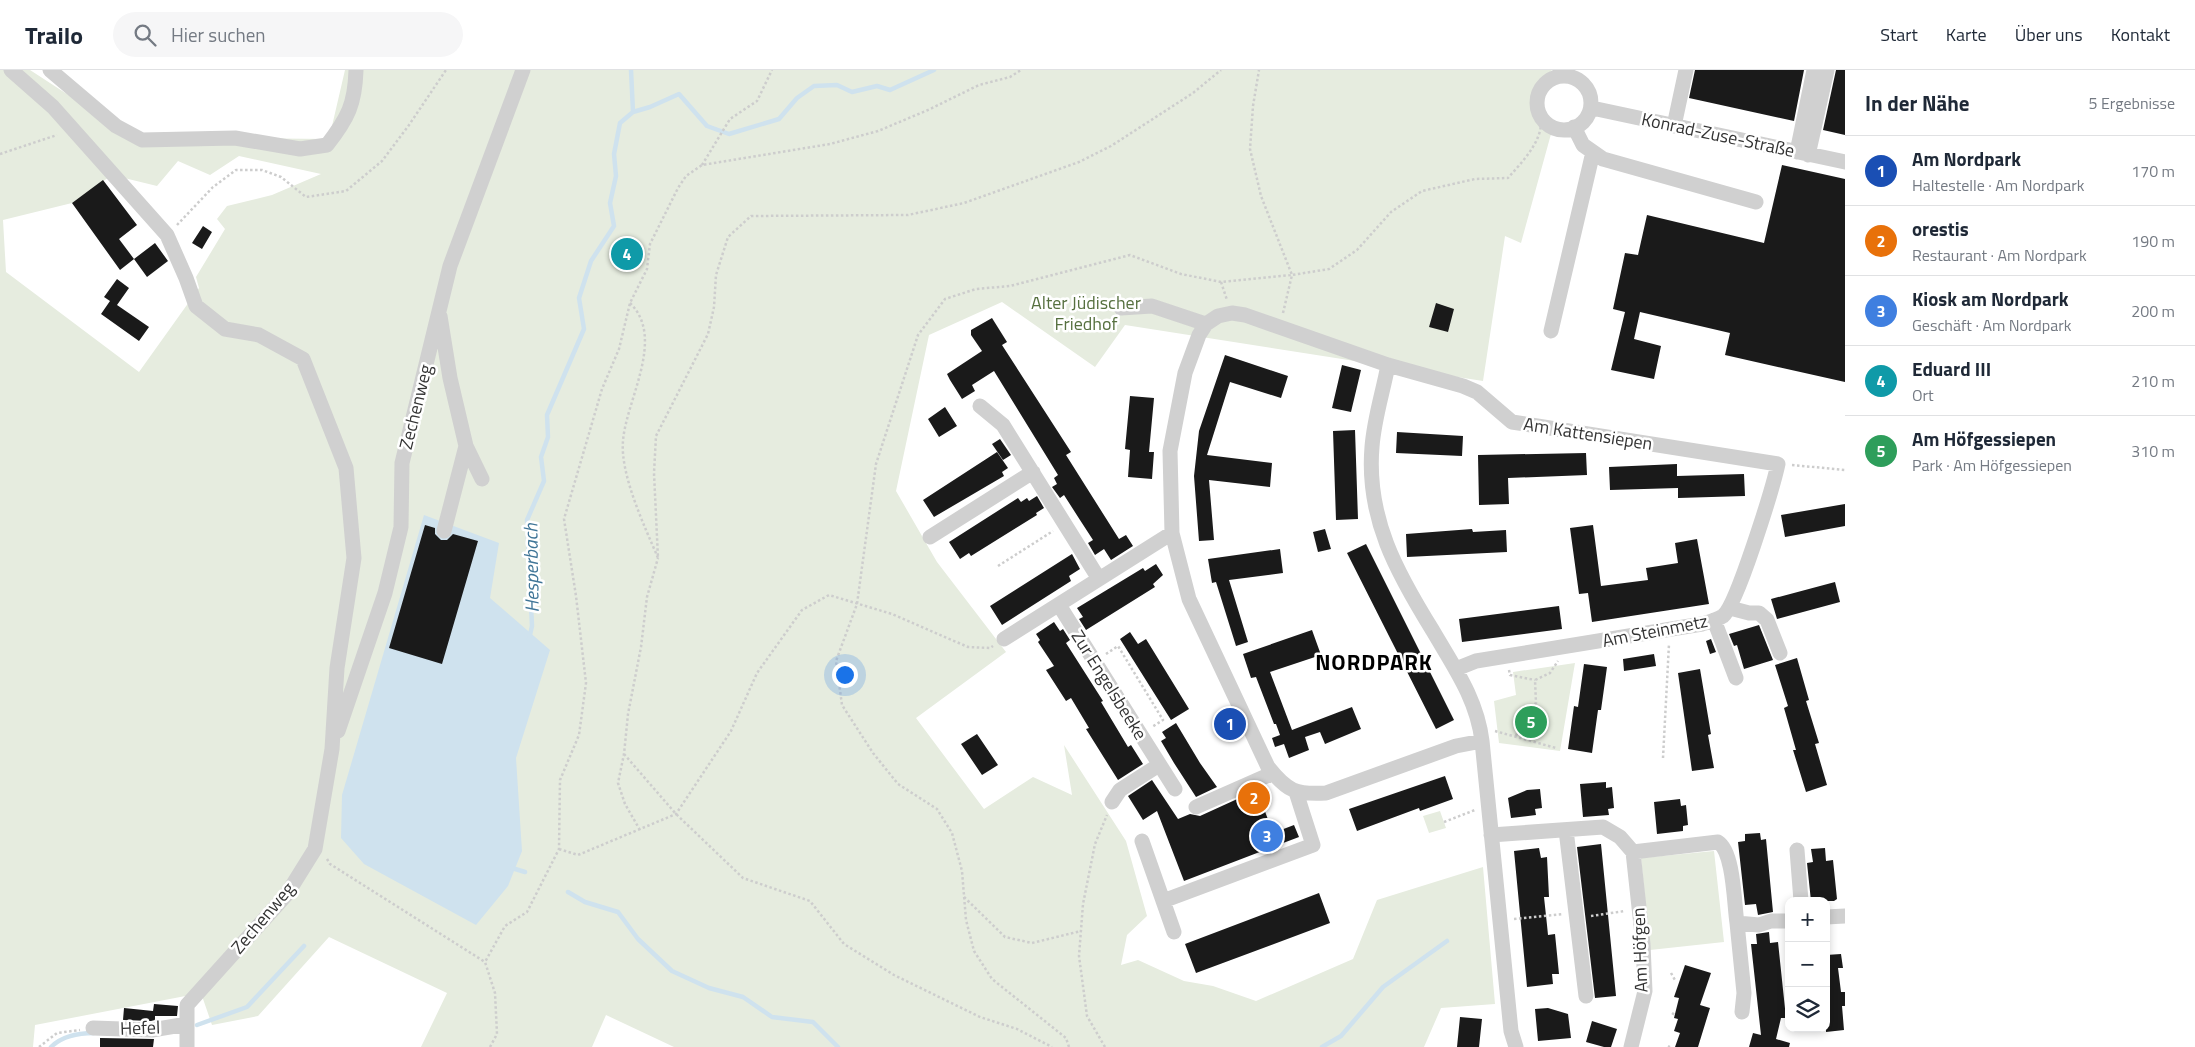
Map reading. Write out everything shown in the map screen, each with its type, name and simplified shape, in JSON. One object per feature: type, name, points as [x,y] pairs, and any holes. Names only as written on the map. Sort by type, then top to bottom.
[{"type":"street","name":"Zechenweg","points":[[11,70],[52,107],[167,235],[196,306],[225,329],[259,335],[303,359],[346,468],[354,558],[337,668],[332,749],[315,849],[287,894],[187,1005],[187,1047]]},
{"type":"street","points":[[50,70],[116,126],[142,140],[235,138],[300,149],[327,144],[345,123],[355,91],[356,70]]},
{"type":"street","name":"Zechenweg","points":[[332,749],[385,593],[401,527],[402,462],[450,266],[523,70]]},
{"type":"street","points":[[1674,126],[1686,70]]},
{"type":"street","points":[[1803,153],[1814,70]]},
{"type":"street","points":[[1803,153],[1827,70]]},
{"type":"street","points":[[1552,75],[1570,76],[1588,87],[1592,108],[1580,126],[1559,130],[1541,119],[1537,98],[1552,75]]},
{"type":"street","name":"Konrad-Zuse-Straße","points":[[1592,108],[1845,162]]},
{"type":"street","points":[[1574,127],[1583,146],[1603,159],[1756,202]]},
{"type":"street","points":[[1551,331],[1593,152]]},
{"type":"street","points":[[1121,308],[1152,306],[1206,324],[1199,335],[1185,373],[1170,451],[1172,533],[1189,599],[1271,770],[1296,792],[1305,794],[1326,793],[1456,746],[1482,741]]},
{"type":"street","points":[[439,309],[450,378],[466,446],[482,480]]},
{"type":"street","name":"Am Kattensiepen","points":[[1206,324],[1218,316],[1232,313],[1245,315],[1388,365],[1477,392],[1512,422],[1778,464]]},
{"type":"street","points":[[1388,365],[1374,429],[1372,449],[1372,489],[1375,509],[1392,558],[1413,598],[1467,687],[1475,707],[1482,741],[1511,1031],[1516,1047]]},
{"type":"street","points":[[980,406],[1003,425],[1099,579]]},
{"type":"street","points":[[444,531],[466,446]]},
{"type":"street","name":"Am Steinmetz","points":[[1456,669],[1476,661],[1670,630],[1724,616],[1730,608],[1774,483],[1778,464]]},
{"type":"street","points":[[930,537],[1033,472]]},
{"type":"street","points":[[1004,639],[1172,533]]},
{"type":"street","name":"Zur Engelsbeeke","points":[[1059,605],[1176,789]]},
{"type":"street","points":[[1730,608],[1750,613],[1759,613],[1767,620],[1780,653]]},
{"type":"street","points":[[1714,620],[1736,678]]},
{"type":"street","points":[[1112,802],[1120,790],[1159,765]]},
{"type":"street","points":[[1196,807],[1271,770]]},
{"type":"street","points":[[1163,901],[1313,845],[1296,792]]},
{"type":"street","points":[[1491,835],[1603,827],[1620,837],[1633,852],[1718,842],[1724,846],[1729,859],[1744,993],[1742,1012]]},
{"type":"street","points":[[1566,830],[1586,996]]},
{"type":"street","points":[[1142,841],[1174,932]]},
{"type":"street","points":[[1797,850],[1801,897]]},
{"type":"street","name":"Am Höfgen","points":[[1631,1047],[1644,991],[1647,935],[1639,910],[1633,852]]},
{"type":"street","points":[[1830,917],[1845,916]]},
{"type":"street","points":[[1736,923],[1759,925],[1771,921],[1785,921]]},
{"type":"street","name":"Hefel","points":[[93,1028],[152,1030],[187,1024]]},
{"type":"path","points":[[167,235],[213,188],[236,170],[262,170],[281,177],[306,197],[346,191],[382,161],[410,126],[446,70]]},
{"type":"path","points":[[485,962],[505,926],[526,912],[559,849],[560,780],[578,735],[586,683],[576,596],[564,519],[602,389],[619,349],[630,303],[647,269],[650,244],[678,188],[686,176],[702,165],[730,119],[757,101],[772,70]]},
{"type":"path","points":[[702,165],[830,144],[878,131],[928,110],[979,85],[1010,77],[1021,70]]},
{"type":"path","points":[[640,830],[625,804],[618,783],[648,597],[658,558],[654,473],[656,436],[708,334],[714,307],[716,275],[728,238],[751,216],[908,215],[964,203],[1079,162],[1111,146],[1193,93],[1221,70]]},
{"type":"path","points":[[1259,70],[1253,106],[1250,149],[1261,196],[1292,275],[1279,327]]},
{"type":"path","points":[[1069,1047],[1066,1038],[992,979],[974,951],[966,920],[962,871],[952,833],[937,809],[898,784],[873,753],[842,705],[836,661],[857,604],[876,464],[918,335],[945,299],[976,289],[1010,286],[1130,255],[1182,274],[1221,282],[1292,275],[1329,269],[1357,250],[1391,212],[1422,191],[1475,179],[1508,178],[1527,156],[1542,128],[1541,119]]},
{"type":"path","points":[[0,154],[52,135],[74,133]]},
{"type":"path","points":[[630,303],[640,312],[646,333],[642,362],[622,442],[625,468],[638,512],[658,558]]},
{"type":"path","points":[[1778,464],[1845,470]]},
{"type":"path","points":[[998,566],[1065,523]]},
{"type":"path","points":[[559,849],[578,854],[676,814],[731,731],[757,673],[802,610],[829,596],[892,614],[968,647],[990,648],[1004,639]]},
{"type":"path","points":[[1663,758],[1670,630]]},
{"type":"path","points":[[1094,662],[1118,646],[1164,720],[1140,735]]},
{"type":"path","points":[[1510,675],[1535,680],[1550,673]]},
{"type":"path","points":[[1516,736],[1524,708],[1530,708],[1536,703],[1535,680]]},
{"type":"path","points":[[1222,710],[1234,732]]},
{"type":"path","points":[[1496,731],[1556,748]]},
{"type":"path","points":[[624,754],[676,814],[743,878],[810,901],[844,944],[894,975],[980,1017],[1017,1029],[1052,1047]]},
{"type":"path","points":[[1105,1047],[1087,1016],[1079,956],[1083,904],[1095,844],[1112,802]]},
{"type":"path","points":[[1444,822],[1488,805]]},
{"type":"path","points":[[316,843],[330,864],[485,962],[495,993],[497,1034],[490,1047]]},
{"type":"path","points":[[964,897],[1005,937],[1032,943],[1081,931]]},
{"type":"path","points":[[1577,918],[1639,910]]},
{"type":"path","points":[[1500,921],[1552,915]]},
{"type":"path","points":[[1671,973],[1675,980]]},
{"type":"path","points":[[39,1047],[56,1033],[93,1028]]},
{"type":"green space","name":"Alter Jüdischer Friedhof","points":[[0,70],[30,70],[133,137],[329,139],[345,70],[1552,70],[1542,80],[1533,98],[1534,112],[1537,119],[1551,134],[1521,243],[1505,236],[1483,381],[1125,325],[1095,367],[1002,302],[929,335],[896,491],[937,562],[1006,652],[916,718],[984,809],[1033,777],[1072,795],[1064,745],[1126,841],[1147,916],[1127,935],[1121,965],[1138,960],[1184,981],[1213,986],[1256,1001],[1353,959],[1377,900],[1483,867],[1495,1004],[1441,1008],[1424,1047],[674,1047],[606,1015],[592,1047],[421,1047],[447,993],[329,937],[258,1016],[212,1025],[201,993],[35,1025],[33,1047],[0,1047]],"holes":[[[239,156],[321,174],[272,195],[227,206],[217,219],[225,229],[196,277],[199,288],[139,372],[6,272],[3,220],[72,203],[112,175],[157,186],[178,161],[210,175]]]},
{"type":"green space","points":[[1575,663],[1560,751],[1499,743],[1494,701],[1516,695],[1513,672]]},
{"type":"green space","points":[[1440,811],[1446,828],[1429,833],[1423,816]]},
{"type":"green space","points":[[1714,851],[1724,942],[1650,950],[1641,858]]},
{"type":"water","points":[[424,515],[499,543],[490,598],[550,650],[516,758],[522,851],[508,886],[476,925],[364,864],[341,838],[342,795]]},
{"type":"building","points":[[1695,70],[1804,70],[1794,121],[1689,98]]},
{"type":"building","points":[[1836,70],[1845,70],[1845,135],[1823,130]]},
{"type":"building","points":[[1782,165],[1845,179],[1845,382],[1725,355],[1730,333],[1640,312],[1634,339],[1661,346],[1654,379],[1611,370],[1625,312],[1613,309],[1625,253],[1638,255],[1647,215],[1764,243]]},
{"type":"building","points":[[103,180],[137,225],[119,239],[134,259],[120,270],[72,203]]},
{"type":"building","points":[[203,226],[212,232],[202,249],[192,243]]},
{"type":"building","points":[[155,243],[168,261],[147,277],[134,259]]},
{"type":"building","points":[[117,279],[129,288],[117,305],[149,327],[139,341],[101,314],[110,301],[104,297]]},
{"type":"building","points":[[1436,303],[1454,309],[1448,332],[1429,327]]},
{"type":"building","points":[[992,318],[1007,342],[1002,345],[1071,452],[1066,455],[1119,539],[1126,535],[1133,546],[1111,560],[1104,549],[1095,555],[1088,543],[1093,540],[1064,495],[1060,498],[1052,487],[1057,484],[1054,478],[1058,475],[994,371],[972,385],[975,391],[962,399],[947,374],[982,351],[971,335],[971,330]]},
{"type":"building","points":[[1225,355],[1288,376],[1281,398],[1230,382],[1207,455],[1272,463],[1270,487],[1209,480],[1214,540],[1199,541],[1194,476],[1199,431]]},
{"type":"building","points":[[1342,365],[1361,370],[1351,412],[1332,408]]},
{"type":"building","points":[[1130,396],[1154,398],[1149,452],[1154,452],[1152,479],[1128,477],[1130,450],[1125,449]]},
{"type":"building","points":[[945,407],[957,426],[939,437],[928,419]]},
{"type":"building","points":[[1355,430],[1358,519],[1336,520],[1333,431]]},
{"type":"building","points":[[1397,432],[1463,436],[1462,456],[1396,453]]},
{"type":"building","points":[[1000,439],[1011,455],[1003,460],[992,444]]},
{"type":"building","points":[[997,452],[1008,468],[1002,472],[1004,476],[934,517],[923,500]]},
{"type":"building","points":[[1586,453],[1587,475],[1508,478],[1509,504],[1479,505],[1478,455]]},
{"type":"building","points":[[1677,464],[1677,476],[1744,474],[1745,496],[1678,498],[1678,488],[1610,490],[1609,467]]},
{"type":"building","points":[[1037,496],[1044,508],[1036,513],[1037,515],[971,556],[969,553],[960,559],[949,542],[1018,498],[1021,502],[1027,498],[1029,501]]},
{"type":"building","points":[[1845,504],[1845,526],[1785,537],[1781,515]]},
{"type":"building","points":[[425,525],[435,528],[435,534],[441,540],[447,540],[453,534],[478,541],[442,664],[389,648]]},
{"type":"building","points":[[1593,525],[1601,586],[1648,580],[1646,568],[1678,563],[1675,543],[1697,539],[1709,604],[1592,622],[1588,593],[1579,594],[1570,528]]},
{"type":"building","points":[[1325,529],[1331,549],[1318,552],[1313,532]]},
{"type":"building","points":[[1472,529],[1473,532],[1506,530],[1507,552],[1407,557],[1406,534]]},
{"type":"building","points":[[1366,544],[1454,720],[1436,729],[1347,553]]},
{"type":"building","points":[[1280,549],[1283,573],[1229,580],[1248,642],[1236,646],[1216,582],[1212,583],[1208,559]]},
{"type":"building","points":[[1072,554],[1080,569],[1069,576],[1071,581],[1002,625],[990,606]]},
{"type":"building","points":[[1156,564],[1163,575],[1153,584],[1155,587],[1086,630],[1079,619],[1083,617],[1077,608],[1143,568],[1145,571]]},
{"type":"building","points":[[1835,582],[1840,602],[1777,619],[1771,599]]},
{"type":"building","points":[[1559,606],[1562,629],[1462,642],[1459,619]]},
{"type":"building","points":[[1054,622],[1060,631],[1063,629],[1070,640],[1066,643],[1103,701],[1101,702],[1128,747],[1131,745],[1143,764],[1118,780],[1086,729],[1089,728],[1071,698],[1066,701],[1046,670],[1054,666],[1038,642],[1040,640],[1036,634]]},
{"type":"building","points":[[1759,625],[1773,660],[1744,669],[1737,645],[1734,646],[1729,634]]},
{"type":"building","points":[[1312,630],[1321,655],[1270,672],[1292,730],[1352,707],[1361,729],[1325,744],[1320,732],[1305,737],[1309,750],[1289,758],[1284,744],[1275,747],[1272,738],[1280,735],[1256,677],[1251,678],[1243,654]]},
{"type":"building","points":[[1130,632],[1138,644],[1146,639],[1189,709],[1171,720],[1120,639]]},
{"type":"building","points":[[1711,639],[1716,652],[1710,654],[1706,641]]},
{"type":"building","points":[[1654,654],[1656,666],[1624,671],[1623,659]]},
{"type":"building","points":[[1797,658],[1809,700],[1806,701],[1819,743],[1815,744],[1827,785],[1806,792],[1793,750],[1796,750],[1784,708],[1788,706],[1775,665]]},
{"type":"building","points":[[1584,664],[1607,667],[1592,753],[1568,749],[1574,706],[1578,707]]},
{"type":"building","points":[[1700,669],[1711,734],[1708,735],[1714,768],[1692,771],[1678,673]]},
{"type":"building","points":[[1176,723],[1217,787],[1196,797],[1161,741],[1166,738],[1162,732]]},
{"type":"building","points":[[977,734],[998,765],[982,775],[961,744]]},
{"type":"building","points":[[1445,776],[1453,799],[1420,811],[1419,808],[1357,831],[1349,809]]},
{"type":"building","points":[[1152,780],[1178,819],[1190,814],[1200,816],[1257,790],[1273,833],[1294,825],[1299,837],[1184,881],[1157,811],[1143,820],[1128,796]]},
{"type":"building","points":[[1606,782],[1606,788],[1612,787],[1614,808],[1608,809],[1609,815],[1583,817],[1580,784]]},
{"type":"building","points":[[1540,789],[1542,808],[1535,809],[1536,815],[1511,818],[1508,798],[1527,790]]},
{"type":"building","points":[[1680,799],[1681,806],[1686,805],[1688,825],[1683,826],[1683,831],[1657,834],[1654,802]]},
{"type":"building","points":[[1760,833],[1761,840],[1766,839],[1773,912],[1758,915],[1756,904],[1745,905],[1738,842],[1745,841],[1745,834]]},
{"type":"building","points":[[1601,844],[1616,996],[1595,998],[1577,847]]},
{"type":"building","points":[[1539,848],[1541,858],[1547,857],[1549,897],[1544,897],[1548,935],[1555,934],[1559,974],[1552,974],[1553,984],[1527,987],[1514,851]]},
{"type":"building","points":[[1825,848],[1826,861],[1833,860],[1837,899],[1834,901],[1830,901],[1830,897],[1811,897],[1807,863],[1813,862],[1811,849]]},
{"type":"building","points":[[1319,893],[1330,923],[1196,973],[1185,944]]},
{"type":"building","points":[[1769,932],[1770,943],[1778,942],[1785,1018],[1781,1018],[1776,1039],[1790,1043],[1789,1047],[1749,1047],[1753,1033],[1761,1035],[1751,944],[1757,944],[1756,934]]},
{"type":"building","points":[[1841,954],[1843,968],[1838,968],[1841,992],[1845,992],[1845,1006],[1842,1006],[1844,1030],[1830,1032],[1830,987],[1830,955]]},
{"type":"building","points":[[1685,965],[1711,973],[1700,1005],[1710,1008],[1698,1047],[1675,1047],[1680,1033],[1674,1031],[1678,1019],[1674,1018],[1679,998],[1674,997]]},
{"type":"building","points":[[154,1004],[178,1006],[177,1016],[155,1016],[155,1020],[151,1021],[123,1020],[124,1008],[153,1011]]},
{"type":"building","points":[[1548,1008],[1568,1014],[1571,1038],[1538,1041],[1535,1009]]},
{"type":"building","points":[[1460,1017],[1482,1019],[1479,1047],[1457,1047]]},
{"type":"building","points":[[1592,1021],[1617,1029],[1611,1047],[1586,1042]]},
{"type":"building","points":[[100,1038],[154,1039],[153,1047],[100,1047]]},
{"type":"waterway","name":"Hesperbach","points":[[529,639],[532,626],[527,520],[544,481],[541,457],[548,437],[547,415],[584,329],[579,298],[591,261],[614,226],[610,203],[616,176],[614,154],[620,123],[633,112],[631,70]]},
{"type":"waterway","points":[[633,112],[650,107],[679,94],[707,126],[729,134],[779,119],[797,98],[814,86],[837,85],[852,92],[877,86],[890,90],[934,70]]},
{"type":"waterway","points":[[512,868],[525,872]]},
{"type":"waterway","points":[[568,892],[585,902],[618,912],[638,939],[672,971],[709,988],[743,997],[772,1017],[813,1022],[838,1047]]},
{"type":"waterway","points":[[1322,1047],[1341,1036],[1383,987],[1447,941]]},
{"type":"waterway","name":"Hesperbach","points":[[197,1025],[247,1007],[304,946]]},
{"type":"waterway","name":"Hesperbach","points":[[51,1047],[60,1040],[71,1036],[94,1033]]},
{"type":"place","name":"Eduard III","points":[[627,254]]},
{"type":"place","name":"Am Höfgessiepen","points":[[1531,722]]},
{"type":"place","name":"Am Nordpark","points":[[1230,724]]},
{"type":"place","name":"orestis","points":[[1254,798]]},
{"type":"place","name":"Kiosk am Nordpark","points":[[1267,836]]},
{"type":"district","name":"NORDPARK","points":[[1374,662]]}]
